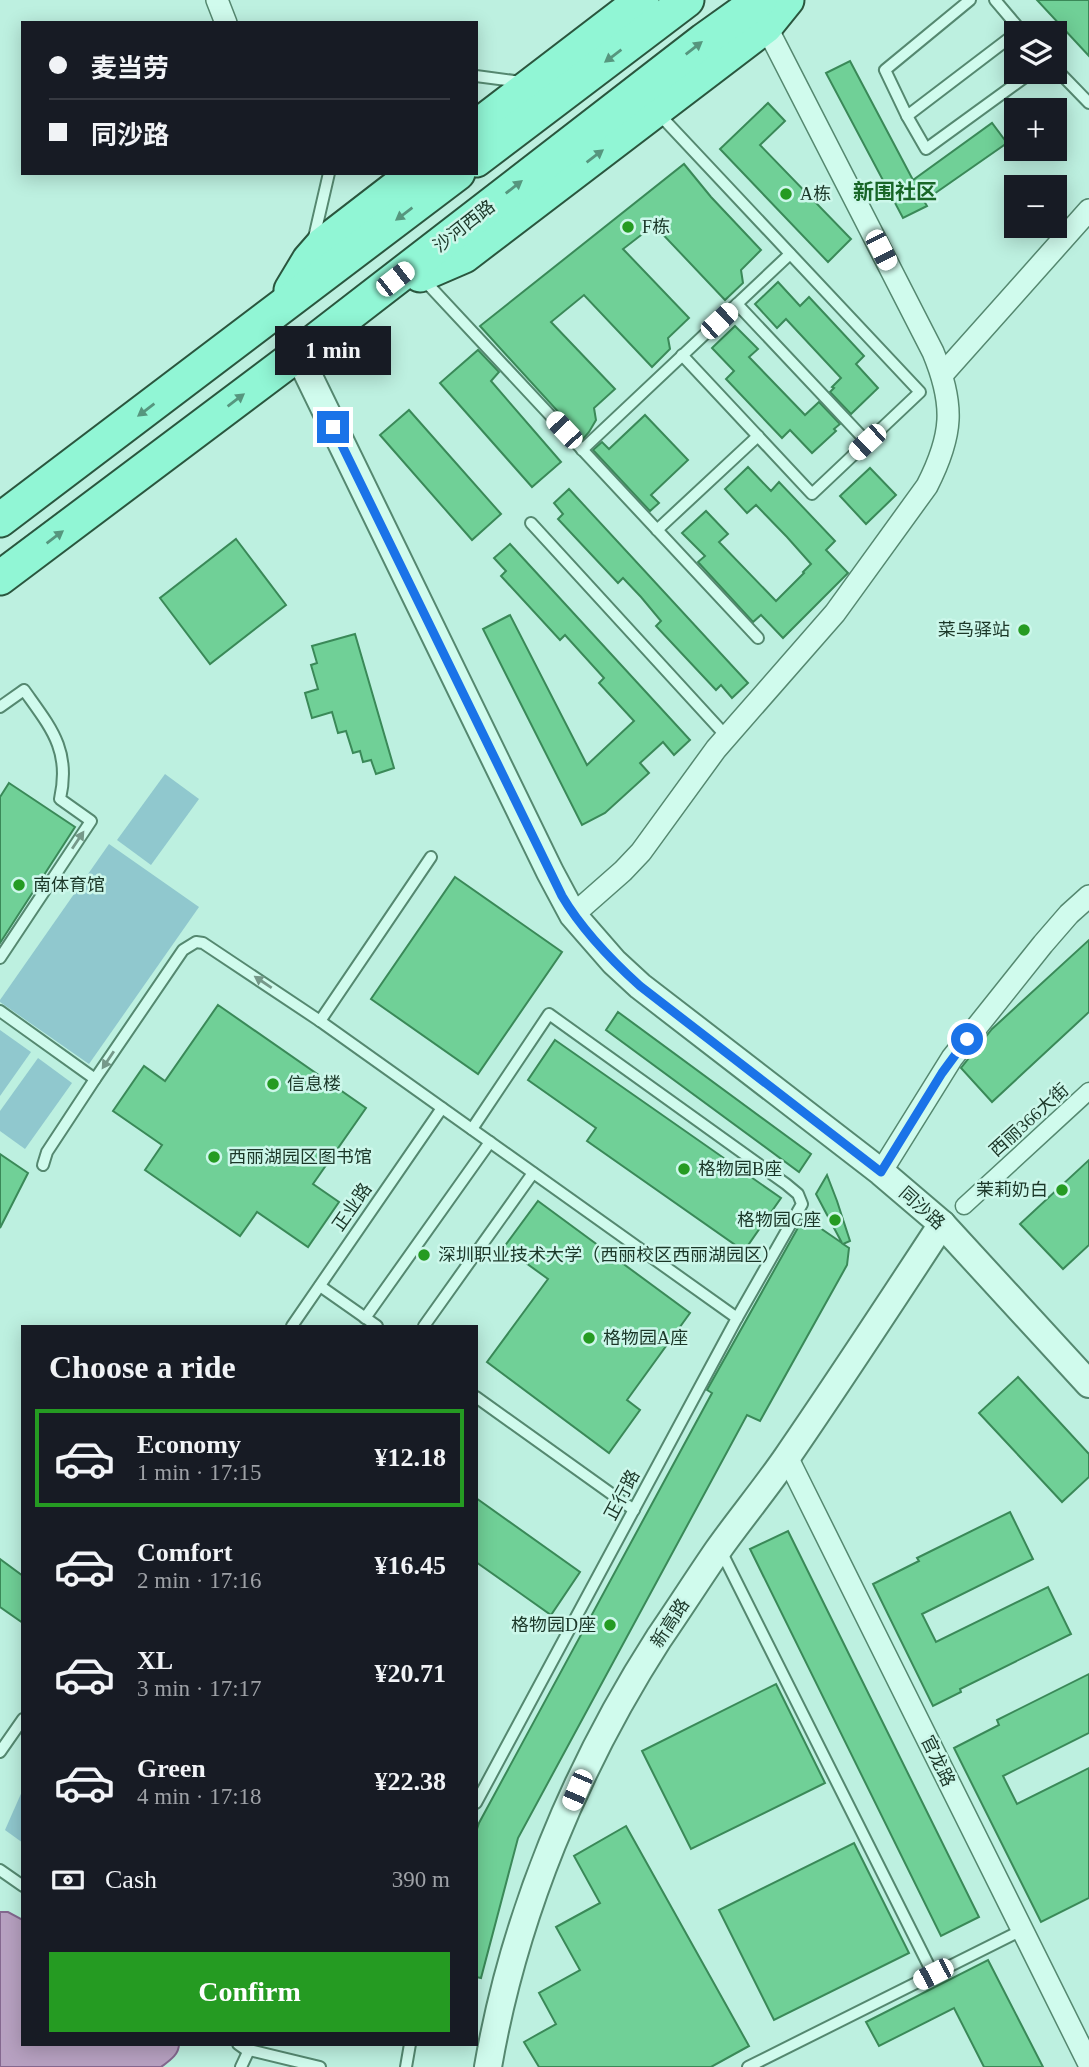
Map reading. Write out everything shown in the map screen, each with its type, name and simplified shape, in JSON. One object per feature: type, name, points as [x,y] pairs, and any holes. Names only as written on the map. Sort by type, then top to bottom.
[{"type":"main road","points":[[478,158],[642,0]]},
{"type":"main road","points":[[478,126],[551,86],[687,0]]},
{"type":"main road","points":[[373,296],[464,256],[655,110],[763,13],[787,0]]},
{"type":"main road","name":"沙河西路","points":[[0,578],[298,354],[704,40],[763,13]]},
{"type":"main road","points":[[278,310],[309,260],[323,244],[412,175]]},
{"type":"main road","points":[[0,520],[455,175]]},
{"type":"street","points":[[217,0],[225,21]]},
{"type":"street","points":[[573,915],[623,871],[640,852],[727,737],[835,613],[927,486],[942,453],[948,417],[948,397],[942,375],[763,13]]},
{"type":"street","points":[[942,375],[1089,210]]},
{"type":"street","name":"同沙路","points":[[298,354],[573,915],[614,962],[640,986],[881,1172],[942,1224],[1089,1384]]},
{"type":"street","points":[[881,1172],[952,1058],[1043,944],[1089,895]]},
{"type":"street","name":"西丽366大街","points":[[964,1206],[1089,1091]]},
{"type":"street","name":"新高路","points":[[488,2067],[517,1949],[538,1885],[577,1790],[629,1689],[658,1640],[719,1549],[787,1457],[942,1224]]},
{"type":"street","name":"官龙路","points":[[787,1457],[1089,2064]]},
{"type":"lane","points":[[970,0],[885,70],[907,116],[926,149],[1015,84]]},
{"type":"lane","points":[[995,0],[1013,21]]},
{"type":"lane","points":[[907,116],[1004,45]]},
{"type":"lane","points":[[478,76],[551,86]]},
{"type":"lane","points":[[1067,80],[1089,103]]},
{"type":"lane","points":[[655,110],[920,392],[812,494],[682,355]]},
{"type":"lane","points":[[309,260],[329,175]]},
{"type":"lane","points":[[582,450],[790,254]]},
{"type":"lane","points":[[419,276],[758,638]]},
{"type":"lane","points":[[737,304],[867,442]]},
{"type":"lane","points":[[657,530],[758,436]]},
{"type":"lane","points":[[531,523],[727,737]]},
{"type":"lane","points":[[0,708],[24,690],[54,732],[63,759],[65,779],[60,799],[91,821],[0,958]]},
{"type":"lane","points":[[320,1021],[431,857]]},
{"type":"lane","points":[[43,1165],[47,1152],[183,950],[195,942],[203,943],[320,1021],[737,1318]]},
{"type":"lane","points":[[0,1011],[95,1079]]},
{"type":"lane","name":"正行路","points":[[472,1129],[549,1014],[786,1184],[798,1194],[802,1204],[737,1318],[478,1799]]},
{"type":"lane","name":"正业路","points":[[293,1325],[442,1108]]},
{"type":"lane","points":[[365,1318],[490,1142]]},
{"type":"lane","points":[[425,1325],[533,1173]]},
{"type":"lane","points":[[320,1286],[376,1325]]},
{"type":"lane","points":[[478,1398],[634,1510]]},
{"type":"lane","points":[[719,1549],[933,1974]]},
{"type":"lane","points":[[0,1752],[21,1722]]},
{"type":"lane","points":[[0,1870],[21,1885]]},
{"type":"lane","points":[[748,2067],[1022,1930]]},
{"type":"lane","points":[[242,2046],[320,2067]]},
{"type":"lane","points":[[406,2067],[410,2046]]},
{"type":"lane","points":[[241,2067],[249,2050]]},
{"type":"shaded area","points":[[165,774],[199,799],[151,865],[117,840]]},
{"type":"shaded area","points":[[109,844],[199,907],[89,1064],[0,1000]]},
{"type":"shaded area","points":[[0,1030],[31,1052],[0,1096]]},
{"type":"shaded area","points":[[38,1058],[72,1083],[25,1149],[0,1131],[0,1111]]},
{"type":"shaded area","points":[[21,1794],[21,1842],[5,1830]]},
{"type":"shaded area","points":[[0,1912],[8,1912],[21,1919],[21,2046],[179,2046],[175,2055],[161,2067],[0,2067]]},
{"type":"building","points":[[1037,0],[1089,0],[1089,56],[1067,32],[1067,21],[1056,21]]},
{"type":"building","points":[[850,61],[913,180],[992,123],[1004,139],[1004,145],[924,201],[927,206],[903,218],[826,73]]},
{"type":"building","name":"A栋","points":[[768,103],[785,121],[760,145],[851,239],[828,262],[720,149]]},
{"type":"building","points":[[684,164],[761,250],[741,270],[743,283],[725,300],[654,225],[623,249],[689,318],[668,338],[670,349],[652,367],[584,295],[551,322],[615,389],[594,408],[596,420],[583,439],[480,326]]},
{"type":"building","points":[[778,282],[800,306],[809,297],[864,356],[856,364],[878,388],[851,414],[830,392],[841,378],[786,319],[777,328],[755,304]]},
{"type":"building","points":[[735,326],[758,349],[749,357],[805,415],[819,402],[840,424],[812,453],[790,430],[782,438],[726,379],[734,371],[712,348]]},
{"type":"building","points":[[478,350],[499,372],[491,381],[561,462],[532,487],[440,383]]},
{"type":"building","points":[[409,410],[501,514],[472,540],[380,435]]},
{"type":"building","points":[[645,415],[688,460],[651,495],[659,503],[650,511],[593,450],[602,442],[609,449]]},
{"type":"building","points":[[748,467],[771,491],[779,482],[835,541],[826,550],[848,573],[783,638],[761,615],[753,622],[698,562],[705,556],[682,533],[706,511],[728,534],[719,542],[776,601],[804,573],[811,564],[787,537],[756,505],[747,513],[725,489]]},
{"type":"building","points":[[870,468],[896,495],[866,524],[840,496]]},
{"type":"building","points":[[569,489],[748,683],[732,698],[721,685],[716,690],[656,626],[661,621],[641,597],[623,578],[618,583],[558,519],[563,514],[554,503]]},
{"type":"building","points":[[236,539],[286,605],[210,664],[160,598]]},
{"type":"building","points":[[510,544],[690,740],[674,755],[663,742],[640,763],[649,773],[605,813],[582,825],[483,629],[510,615],[587,765],[634,721],[599,683],[604,678],[565,635],[560,640],[501,576],[506,571],[494,558]]},
{"type":"building","points":[[355,634],[394,768],[376,774],[371,760],[363,762],[360,751],[353,753],[346,731],[338,733],[332,712],[312,718],[305,693],[318,689],[311,665],[317,663],[312,646]]},
{"type":"building","name":"南体育馆","points":[[9,783],[75,827],[0,943],[0,797]]},
{"type":"building","points":[[455,877],[562,952],[478,1074],[371,999]]},
{"type":"building","points":[[1089,940],[1089,1012],[992,1102],[961,1068],[992,1029]]},
{"type":"building","points":[[218,1005],[366,1108],[313,1184],[339,1202],[308,1247],[257,1212],[240,1236],[145,1170],[162,1145],[113,1111],[144,1066],[165,1081]]},
{"type":"building","points":[[618,1012],[811,1154],[799,1172],[606,1030]]},
{"type":"building","name":"格物园B座","points":[[555,1040],[781,1198],[744,1251],[587,1141],[596,1128],[528,1080]]},
{"type":"building","points":[[0,1154],[28,1173],[0,1228]]},
{"type":"building","points":[[1089,1160],[1089,1245],[1063,1269],[1020,1224]]},
{"type":"building","name":"格物园D座","points":[[827,1175],[850,1241],[843,1244],[849,1248],[847,1265],[760,1421],[747,1415],[518,1838],[481,1978],[478,1977],[479,1823],[712,1393],[707,1390],[804,1217],[842,1243],[816,1194]]},
{"type":"building","name":"格物园A座","points":[[538,1201],[690,1313],[627,1400],[640,1410],[609,1453],[487,1362],[548,1279],[504,1247]]},
{"type":"building","points":[[1018,1377],[1089,1454],[1089,1477],[1062,1502],[979,1413]]},
{"type":"building","points":[[478,1499],[580,1572],[551,1615],[478,1563]]},
{"type":"building","points":[[1010,1512],[1033,1559],[922,1614],[936,1642],[1048,1587],[1071,1634],[960,1689],[961,1692],[933,1706],[873,1584],[919,1561],[917,1558]]},
{"type":"building","points":[[788,1531],[979,1917],[941,1936],[750,1549]]},
{"type":"building","points":[[0,1559],[21,1575],[21,1622],[0,1607]]},
{"type":"building","points":[[1089,1674],[1089,1733],[1003,1776],[1017,1804],[1089,1768],[1089,1898],[1041,1922],[954,1748],[999,1725],[997,1720]]},
{"type":"building","points":[[776,1684],[825,1783],[691,1849],[642,1751]]},
{"type":"building","points":[[626,1826],[749,2046],[711,2067],[539,2067],[524,2042],[556,2024],[539,1993],[580,1970],[556,1927],[600,1903],[574,1856]]},
{"type":"building","points":[[854,1843],[909,1953],[774,2020],[719,1910]]},
{"type":"building","points":[[988,1960],[1043,2067],[984,2067],[954,2008],[879,2046],[866,2022]]},
{"type":"place","name":"A栋","points":[[786,194]]},
{"type":"place","name":"F栋","points":[[628,227]]},
{"type":"place","name":"菜鸟驿站","points":[[1024,630]]},
{"type":"place","name":"南体育馆","points":[[19,885]]},
{"type":"place","name":"信息楼","points":[[273,1084]]},
{"type":"place","name":"西丽湖园区图书馆","points":[[214,1157]]},
{"type":"place","name":"格物园B座","points":[[684,1169]]},
{"type":"place","name":"茉莉奶白","points":[[1062,1190]]},
{"type":"place","name":"格物园C座","points":[[835,1220]]},
{"type":"place","name":"深圳职业技术大学（西丽校区西丽湖园区）","points":[[424,1255]]},
{"type":"place","name":"格物园A座","points":[[589,1338]]},
{"type":"place","name":"格物园D座","points":[[610,1625]]},
{"type":"district","name":"新围社区","points":[[895,192]]},
{"type":"route","points":[[333,427],[562,896],[573,915],[614,962],[640,986],[881,1172],[942,1073],[967,1039]]}]
